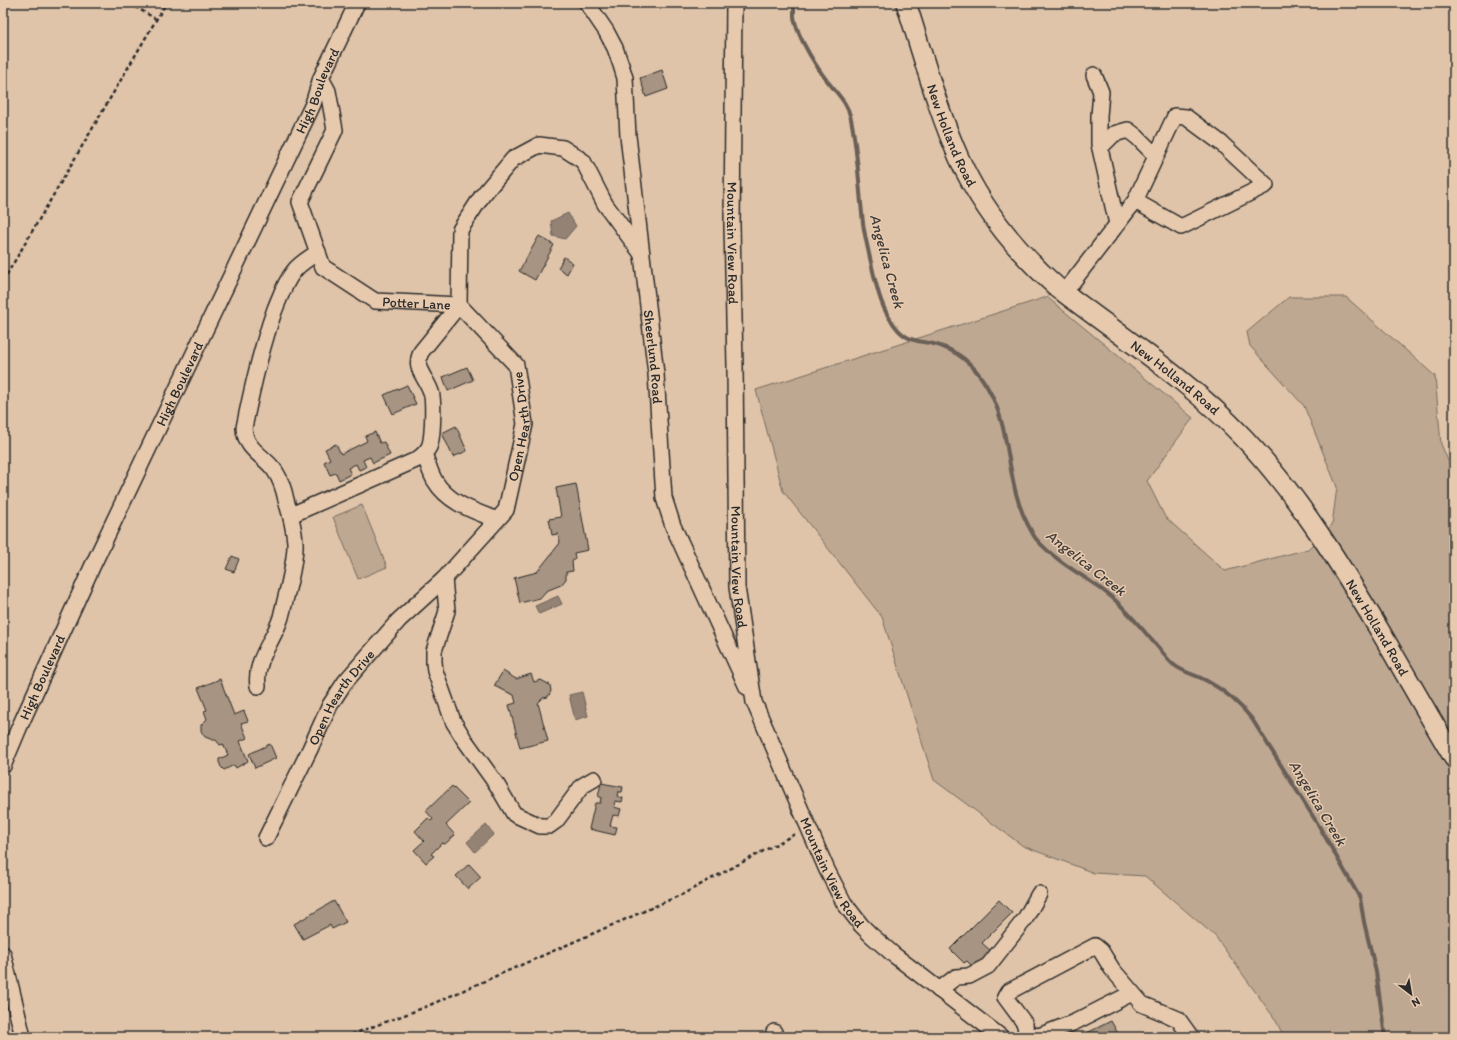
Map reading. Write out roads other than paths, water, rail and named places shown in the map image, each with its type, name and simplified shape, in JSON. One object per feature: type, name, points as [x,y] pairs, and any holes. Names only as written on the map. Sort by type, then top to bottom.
[{"type":"main road","name":"New Holland Road","points":[[906,3],[940,111],[960,158],[987,208],[1008,238],[1038,271],[1064,293],[1188,387],[1218,412],[1261,457],[1283,483],[1336,559],[1454,758]]},
{"type":"street","name":"High Boulevard","points":[[3,766],[18,728],[92,567],[313,104],[321,78],[357,3]]},
{"type":"street","name":"Sheerlund Road","points":[[587,3],[602,24],[622,65],[628,136],[656,374],[664,498],[673,526],[754,702]]},
{"type":"street","name":"Mountain View Road","points":[[734,3],[732,225],[737,587],[754,702],[838,893],[852,914],[871,935],[939,990],[1001,1037]]},
{"type":"street","points":[[1094,75],[1101,92],[1099,116],[1100,148],[1117,224]]},
{"type":"street","name":"Potter Lane","points":[[321,78],[328,91],[335,130],[300,202],[324,267],[375,301],[459,305]]},
{"type":"street","points":[[1064,293],[1135,201],[1175,116],[1186,117],[1221,143],[1266,185],[1180,227],[1135,201]]},
{"type":"street","points":[[1100,148],[1114,134],[1128,130],[1156,156]]},
{"type":"street","points":[[291,515],[416,460],[424,454],[430,446],[433,407],[432,392],[418,366],[418,359],[421,352],[459,305],[460,230],[482,196],[513,159],[539,145],[563,148],[583,161],[605,204],[641,253]]},
{"type":"street","points":[[258,686],[258,668],[278,628],[295,544],[291,515],[280,480],[271,467],[248,444],[244,433],[244,428],[259,359],[267,330],[279,299],[295,270],[318,252]]},
{"type":"street","name":"Open Hearth Drive","points":[[266,838],[330,705],[345,682],[399,620],[444,579],[506,510],[525,424],[516,365],[459,305]]},
{"type":"street","points":[[424,454],[435,481],[446,494],[459,504],[496,520]]},
{"type":"street","points":[[444,579],[447,611],[434,651],[435,671],[453,721],[497,785],[514,814],[540,826],[549,826],[556,821],[582,786],[594,779]]},
{"type":"street","points":[[939,990],[956,978],[970,976],[988,966],[1025,919],[1039,894]]},
{"type":"street","points":[[1132,993],[1074,1022],[1039,1036],[1025,1035],[1025,1024],[1005,997],[1008,992],[1095,946],[1101,951],[1112,969],[1142,1004],[1178,1019],[1186,1028],[1190,1037]]},
{"type":"street","points":[[3,954],[23,1037]]},
{"type":"waterway","name":"Angelica Creek","points":[[794,3],[794,17],[796,25],[809,54],[821,73],[844,102],[850,114],[855,145],[863,223],[872,267],[886,313],[895,326],[906,337],[951,350],[972,366],[982,379],[998,410],[1003,426],[1016,493],[1028,525],[1037,540],[1055,557],[1107,593],[1116,601],[1171,663],[1178,668],[1203,679],[1226,693],[1252,719],[1319,826],[1360,898],[1376,972],[1385,1037]]}]
